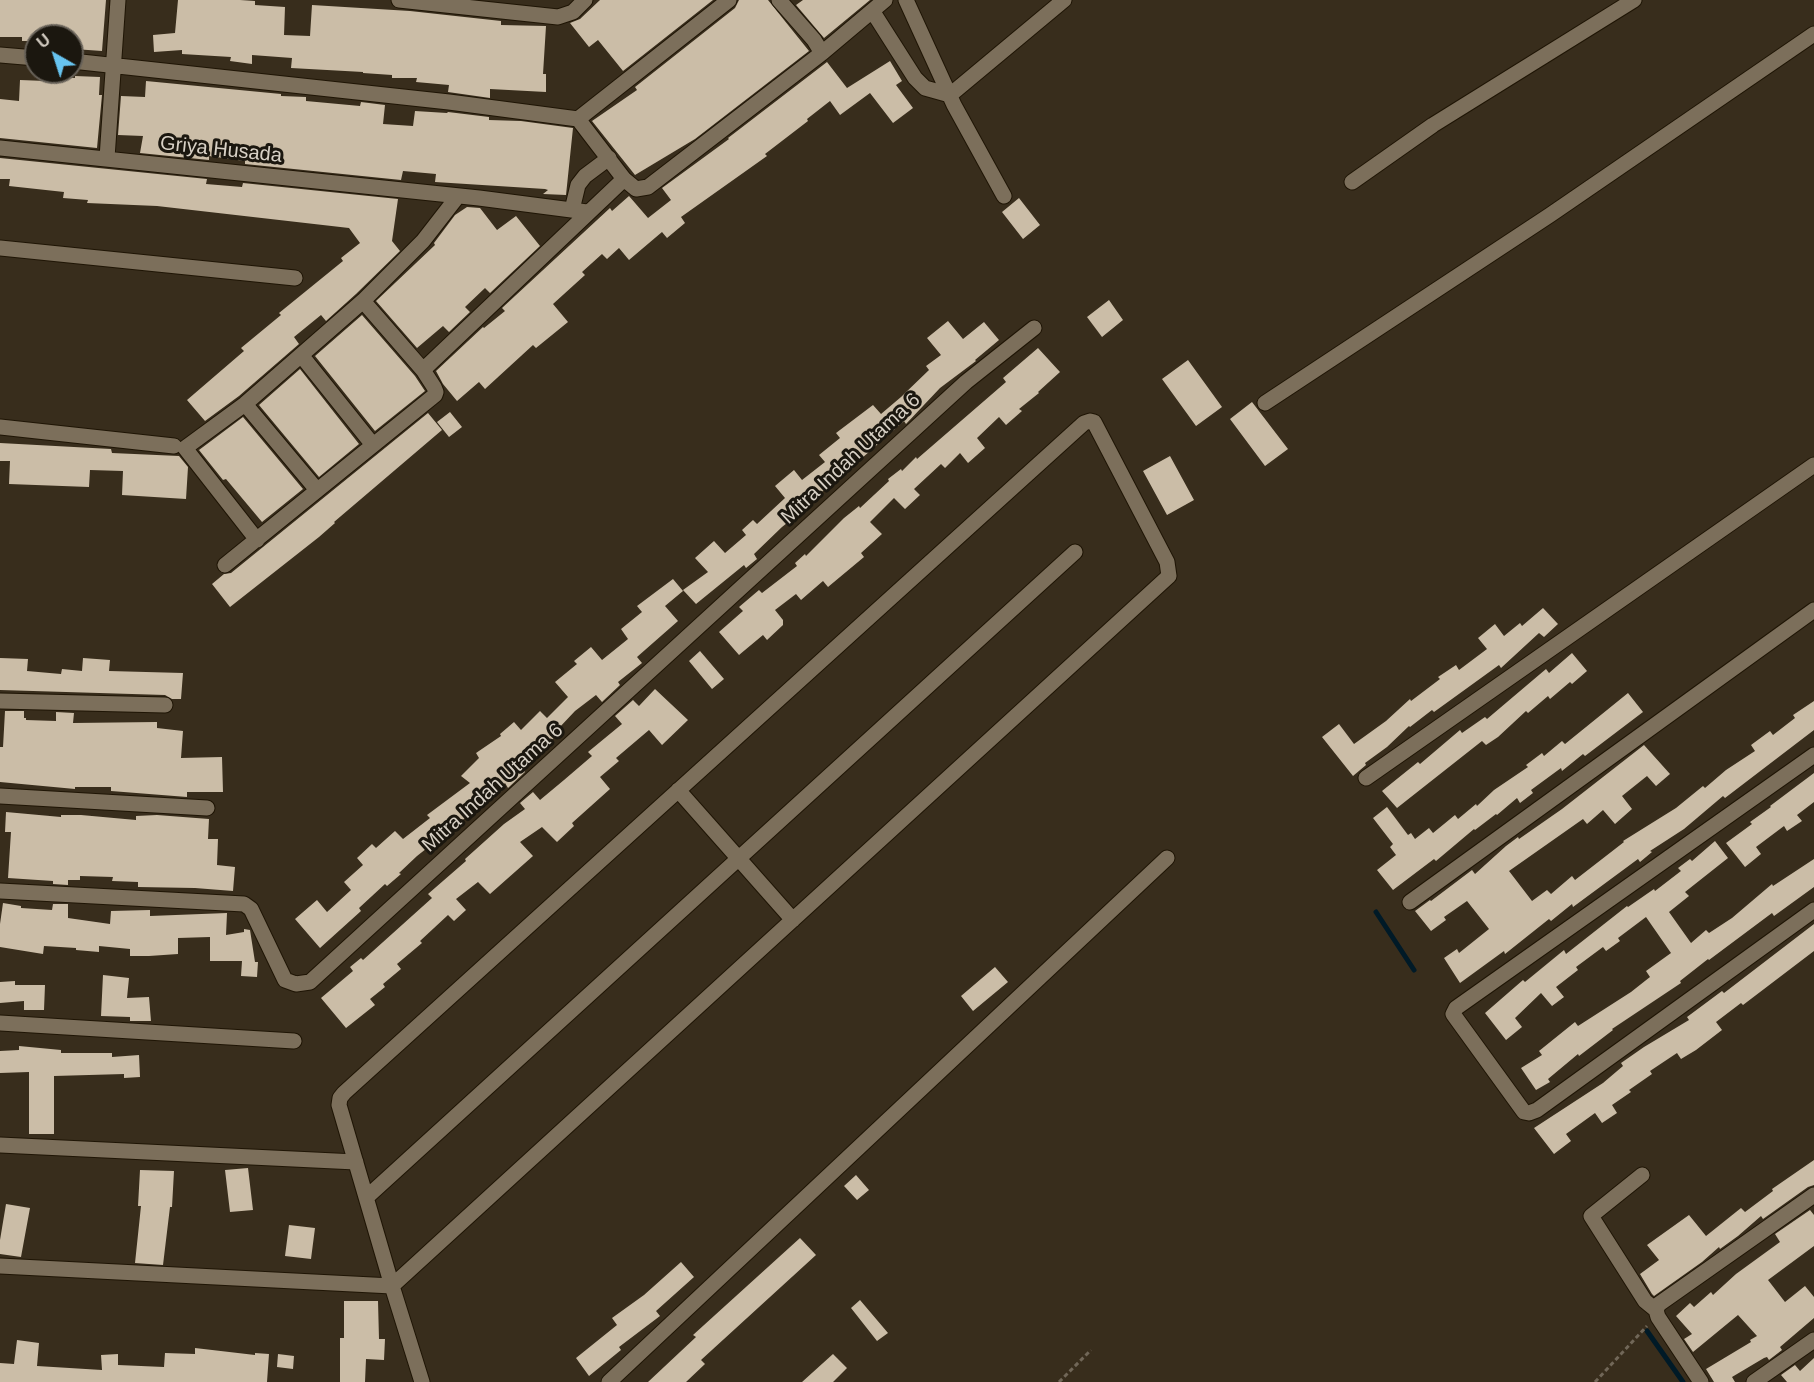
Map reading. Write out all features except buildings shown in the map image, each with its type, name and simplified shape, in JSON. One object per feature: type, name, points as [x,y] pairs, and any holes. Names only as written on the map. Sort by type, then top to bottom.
[{"type":"street","points":[[107,158],[118,0]]},
{"type":"street","points":[[399,0],[558,17],[573,12],[585,0]]},
{"type":"street","points":[[578,119],[729,0]]},
{"type":"street","points":[[780,0],[814,40],[822,53]]},
{"type":"street","points":[[84,62],[449,102],[578,119],[624,179],[636,189],[648,187],[822,53],[885,0]]},
{"type":"street","points":[[906,0],[946,94],[1004,196]]},
{"type":"street","points":[[946,94],[1064,0]]},
{"type":"street","points":[[1352,182],[1433,125],[1634,0]]},
{"type":"street","points":[[873,12],[915,78],[925,88],[946,94]]},
{"type":"street","points":[[1264,403],[1550,214],[1814,34]]},
{"type":"street","points":[[0,55],[24,57]]},
{"type":"street","name":"Griya Husada","points":[[0,148],[458,196],[579,211]]},
{"type":"street","points":[[579,211],[578,185],[585,176],[609,158]]},
{"type":"street","points":[[423,370],[579,211],[624,179]]},
{"type":"street","points":[[257,540],[185,448],[245,404],[363,301],[423,241],[458,196]]},
{"type":"street","points":[[0,248],[295,278]]},
{"type":"street","points":[[225,565],[435,395],[434,387],[423,370],[363,301]]},
{"type":"street","name":"Mitra Indah Utama 6","points":[[0,891],[244,904],[251,909],[285,980],[296,984],[310,982],[966,382],[1034,328]]},
{"type":"street","points":[[302,355],[373,445]]},
{"type":"street","points":[[245,404],[317,490]]},
{"type":"street","points":[[0,1266],[392,1286],[1169,576],[1167,562],[1094,422],[1084,423],[340,1098],[339,1105],[392,1286],[422,1382]]},
{"type":"street","points":[[0,428],[174,446]]},
{"type":"street","points":[[1366,777],[1814,465]]},
{"type":"street","points":[[367,1197],[1075,552]]},
{"type":"street","points":[[1410,902],[1814,610]]},
{"type":"street","points":[[0,702],[165,705]]},
{"type":"street","points":[[1814,755],[1456,1008],[1453,1014],[1524,1112],[1529,1113],[1537,1110],[1814,910]]},
{"type":"street","points":[[678,790],[793,920]]},
{"type":"street","points":[[0,796],[207,807]]},
{"type":"street","points":[[609,1382],[1167,858]]},
{"type":"street","points":[[0,1023],[294,1041]]},
{"type":"street","points":[[0,1144],[356,1162]]},
{"type":"street","points":[[1642,1175],[1591,1216],[1654,1316],[1658,1317],[1701,1382]]},
{"type":"street","points":[[1654,1316],[1659,1304],[1814,1195]]},
{"type":"street","points":[[1754,1382],[1814,1340]]},
{"type":"path","points":[[1595,1382],[1654,1316]]},
{"type":"path","points":[[1059,1382],[1091,1350]]},
{"type":"waterway","points":[[1376,912],[1414,970]]},
{"type":"waterway","points":[[1647,1331],[1683,1382]]}]
